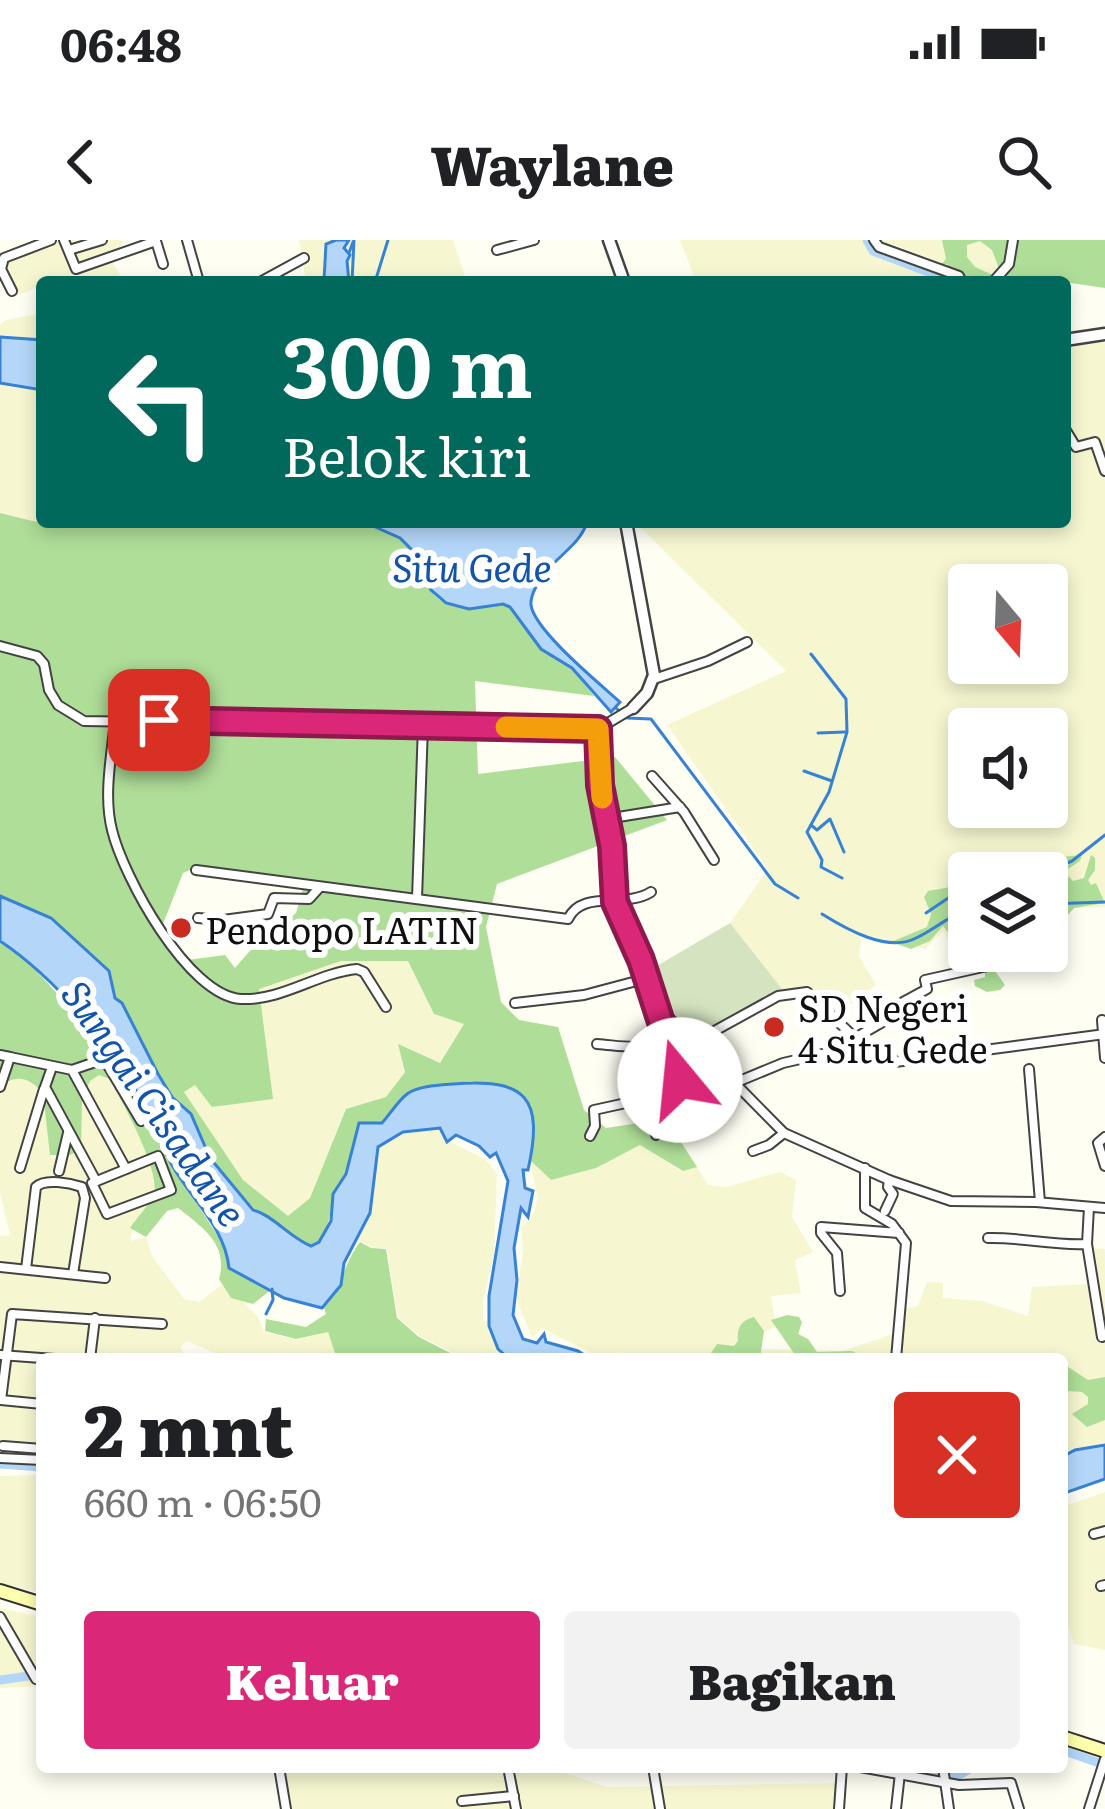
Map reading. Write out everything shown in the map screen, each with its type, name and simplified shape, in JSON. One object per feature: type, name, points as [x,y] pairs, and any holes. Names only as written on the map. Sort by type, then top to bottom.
[{"type":"main road","points":[[0,1591],[36,1602]]},
{"type":"main road","points":[[1068,1740],[1104,1759]]},
{"type":"street","points":[[12,291],[1,268],[4,258],[51,240]]},
{"type":"street","points":[[64,240],[76,268],[156,241],[163,264]]},
{"type":"street","points":[[70,250],[102,240]]},
{"type":"street","points":[[187,240],[197,276]]},
{"type":"street","points":[[497,250],[534,240]]},
{"type":"street","points":[[609,240],[622,276]]},
{"type":"street","points":[[998,276],[1009,264],[1012,240]]},
{"type":"street","points":[[874,241],[959,276]]},
{"type":"street","points":[[271,276],[304,258]]},
{"type":"street","points":[[1071,339],[1105,334]]},
{"type":"street","points":[[1071,439],[1076,447],[1095,442],[1105,471]]},
{"type":"street","points":[[627,528],[654,679]]},
{"type":"street","points":[[0,646],[38,656],[58,705],[84,721],[598,729],[633,708],[654,679],[747,642]]},
{"type":"street","points":[[115,719],[111,827],[143,907],[188,966],[219,993],[237,999],[268,997],[356,969],[364,972],[386,1007]]},
{"type":"street","points":[[417,899],[423,725]]},
{"type":"street","points":[[598,729],[615,902],[648,978],[661,1022],[673,1036],[726,1072],[784,1133],[889,1180],[951,1201],[1105,1208]]},
{"type":"street","points":[[652,776],[680,807],[714,860]]},
{"type":"street","points":[[606,819],[680,807]]},
{"type":"street","points":[[196,870],[568,919],[574,907],[585,901],[634,901],[651,892]]},
{"type":"street","points":[[198,918],[268,914],[273,898],[309,899],[320,886]]},
{"type":"street","points":[[736,1082],[782,1063],[830,1052],[898,1013],[903,1002],[927,988],[925,980],[961,972]]},
{"type":"street","points":[[514,1003],[584,994],[648,978]]},
{"type":"street","points":[[689,1045],[778,996],[807,992],[854,1037]]},
{"type":"street","points":[[1102,1020],[1105,1058]]},
{"type":"street","points":[[895,1062],[1104,1034]]},
{"type":"street","points":[[597,1044],[635,1048],[673,1036]]},
{"type":"street","points":[[673,1036],[680,1090]]},
{"type":"street","points":[[0,1087],[5,1056],[72,1070],[104,1059],[141,1121]]},
{"type":"street","points":[[20,1168],[52,1067]]},
{"type":"street","points":[[1030,1069],[1040,1202]]},
{"type":"street","points":[[72,1070],[126,1169]]},
{"type":"street","points":[[590,1136],[596,1126],[594,1110],[709,1083],[726,1072]]},
{"type":"street","points":[[45,1088],[96,1181]]},
{"type":"street","points":[[645,1100],[656,1135]]},
{"type":"street","points":[[59,1172],[68,1131]]},
{"type":"street","points":[[753,1150],[784,1133]]},
{"type":"street","points":[[1105,1137],[1098,1143],[1105,1166]]},
{"type":"street","points":[[158,1156],[171,1190],[107,1214],[92,1183],[96,1181],[158,1156]]},
{"type":"street","points":[[865,1168],[862,1198],[868,1213],[867,1230]]},
{"type":"street","points":[[885,1211],[893,1194],[887,1187],[889,1180]]},
{"type":"street","points":[[26,1268],[36,1187],[43,1182],[73,1184],[85,1193],[73,1274]]},
{"type":"street","points":[[1089,1208],[1087,1244],[1102,1337]]},
{"type":"street","points":[[868,1213],[901,1233],[908,1251],[897,1353]]},
{"type":"street","points":[[841,1292],[837,1253],[821,1228],[901,1233]]},
{"type":"street","points":[[988,1238],[1056,1246],[1087,1244]]},
{"type":"street","points":[[0,1267],[105,1278]]},
{"type":"street","points":[[36,1403],[1,1400],[3,1355],[12,1314],[162,1324]]},
{"type":"street","points":[[91,1353],[95,1318]]},
{"type":"street","points":[[3,1355],[36,1358]]},
{"type":"street","points":[[2,1446],[36,1449]]},
{"type":"street","points":[[0,1458],[36,1460]]},
{"type":"street","points":[[0,1617],[34,1674]]},
{"type":"street","points":[[1089,1809],[1104,1759]]},
{"type":"street","points":[[280,1773],[286,1809]]},
{"type":"street","points":[[509,1773],[516,1809]]},
{"type":"street","points":[[654,1773],[660,1809]]},
{"type":"street","points":[[839,1809],[842,1773]]},
{"type":"street","points":[[896,1809],[900,1773],[946,1782],[1011,1783],[1019,1809]]},
{"type":"street","points":[[944,1773],[949,1809]]},
{"type":"street","points":[[462,1801],[514,1796]]},
{"type":"green space","points":[[39,240],[122,240],[123,244],[108,256],[121,276],[36,276],[36,288],[20,294],[0,268],[4,260]]},
{"type":"green space","points":[[299,240],[453,240],[465,276],[305,276]]},
{"type":"green space","points":[[680,240],[1105,240],[1105,274],[1092,280],[1071,281],[1071,276],[694,276]]},
{"type":"green space","points":[[942,240],[1105,240],[1105,288],[1071,283],[1071,276],[1002,276],[992,250],[980,241],[967,245],[967,257],[993,276],[949,276],[947,264],[940,266],[946,259]]},
{"type":"green space","points":[[36,314],[36,340],[0,337],[0,325]]},
{"type":"green space","points":[[1071,342],[1105,343],[1105,907],[1068,908],[1068,852],[948,852],[948,941],[944,931],[925,949],[862,934],[859,956],[876,985],[833,1018],[816,1012],[803,999],[786,994],[730,923],[768,869],[667,725],[786,671],[641,528],[1071,528]]},
{"type":"green space","points":[[0,383],[36,390],[36,522],[0,513]]},
{"type":"green space","points":[[0,513],[36,522],[36,528],[379,528],[408,545],[435,596],[452,606],[510,607],[541,649],[572,668],[594,696],[475,681],[478,774],[615,757],[667,820],[497,884],[486,927],[501,1002],[519,1020],[558,1027],[584,1110],[606,1128],[666,1119],[697,1167],[683,1171],[640,1145],[596,1168],[551,1180],[530,1160],[530,1104],[472,1081],[444,1084],[407,1094],[382,1123],[362,1124],[347,1171],[334,1192],[326,1231],[311,1246],[275,1226],[234,1191],[210,1158],[191,1114],[172,1097],[158,1074],[115,998],[109,971],[51,918],[0,896]],"holes":[[[197,867],[258,884],[270,877],[286,878],[303,889],[296,913],[281,926],[278,940],[256,944],[235,968],[225,955],[187,960],[163,924],[183,873]],[[341,961],[408,961],[434,1014],[464,1024],[440,1063],[398,1044],[405,1072],[386,1097],[346,1109],[310,1198],[288,1216],[243,1180],[184,1092],[195,1085],[212,1107],[273,1099],[259,989]]]},
{"type":"green space","points":[[1082,855],[1068,869],[1068,856]]},
{"type":"green space","points":[[1091,855],[1095,870],[1088,880],[1091,885],[1096,883],[1105,903],[1074,908],[1068,915],[1068,876],[1073,881],[1084,878]]},
{"type":"green space","points":[[948,887],[948,932],[943,926],[930,941],[911,949],[891,942],[927,927],[931,914],[924,897],[928,891]]},
{"type":"green space","points":[[730,923],[786,994],[686,1037],[663,1022],[648,971]]},
{"type":"green space","points":[[0,942],[25,958],[117,1060],[143,1100],[171,1164],[227,1250],[272,1289],[253,1304],[231,1298],[219,1279],[217,1246],[178,1208],[167,1211],[146,1237],[130,1228],[151,1200],[155,1186],[140,1138],[110,1079],[99,1075],[90,1081],[82,1101],[81,1149],[70,1155],[50,1155],[43,1093],[38,1088],[17,1079],[0,1086]]},
{"type":"green space","points":[[342,961],[409,961],[434,1014],[464,1024],[440,1063],[399,1045],[405,1071],[387,1097],[346,1109],[310,1198],[288,1217],[243,1181],[184,1092],[194,1085],[259,989]]},
{"type":"green space","points":[[985,972],[996,972],[1005,985],[987,992],[975,986],[974,980],[985,977]]},
{"type":"green space","points":[[88,1061],[118,1082],[166,1195],[134,1221],[130,1241],[146,1237],[152,1256],[184,1299],[199,1302],[224,1283],[259,1318],[264,1332],[296,1340],[328,1332],[335,1352],[215,1353],[187,1341],[180,1348],[184,1353],[36,1353],[36,1453],[0,1447],[0,1236],[10,1235],[0,1193],[0,1076],[23,1069],[38,1086],[53,1110],[50,1155],[55,1159],[61,1080]]},
{"type":"green space","points":[[443,1128],[446,1140],[485,1159],[497,1174],[494,1255],[483,1321],[490,1320],[513,1353],[453,1353],[420,1336],[398,1318],[387,1248],[372,1248],[358,1240],[371,1213],[376,1146],[408,1133]]},
{"type":"green space","points":[[640,1145],[682,1171],[697,1167],[708,1185],[726,1187],[780,1172],[796,1180],[792,1217],[813,1252],[795,1260],[801,1293],[771,1296],[776,1327],[752,1336],[760,1349],[843,1351],[895,1333],[903,1309],[918,1306],[927,1282],[943,1283],[943,1298],[982,1301],[1028,1316],[1032,1287],[1089,1284],[1088,1248],[1105,1249],[1105,1446],[1068,1453],[1068,1353],[591,1353],[542,1328],[532,1338],[516,1298],[523,1250],[521,1227],[531,1219],[538,1199],[530,1160],[551,1180],[596,1168]]},
{"type":"green space","points":[[360,1242],[386,1249],[397,1318],[419,1337],[450,1353],[335,1353],[328,1332],[296,1339],[265,1331],[266,1319],[306,1327],[326,1314],[324,1308]]},
{"type":"green space","points":[[754,1317],[764,1331],[761,1353],[711,1353],[717,1344],[734,1346],[745,1321]]},
{"type":"green space","points":[[799,1317],[798,1334],[817,1352],[856,1353],[794,1353],[771,1320]]},
{"type":"green space","points":[[1068,1367],[1088,1380],[1105,1377],[1105,1420],[1087,1427],[1072,1414],[1088,1404],[1082,1392],[1068,1391]]},
{"type":"green space","points":[[36,1475],[36,1592],[0,1583],[0,1476]]},
{"type":"green space","points":[[1105,1492],[1105,1650],[1074,1644],[1068,1625],[1068,1505]]},
{"type":"green space","points":[[0,1608],[36,1616],[36,1686],[0,1688]]},
{"type":"green space","points":[[286,1773],[565,1773],[607,1787],[837,1783],[834,1809],[291,1809]]},
{"type":"water","points":[[349,240],[344,248],[350,255],[348,276],[324,276],[326,244]]},
{"type":"water","points":[[0,337],[36,340],[36,389],[0,383]]},
{"type":"water","name":"Situ Gede","points":[[378,528],[584,528],[541,579],[531,605],[555,642],[620,702],[611,712],[572,668],[541,649],[510,607],[469,609],[446,603],[431,590],[411,549]]},
{"type":"water","name":"Sungai Cisadane","points":[[0,896],[51,918],[109,971],[115,998],[172,1097],[191,1114],[210,1158],[253,1210],[311,1246],[319,1242],[331,1221],[333,1194],[346,1174],[359,1123],[382,1123],[407,1094],[429,1086],[478,1083],[513,1090],[531,1110],[532,1145],[528,1170],[523,1170],[525,1188],[533,1191],[528,1217],[521,1208],[514,1248],[513,1315],[523,1339],[537,1343],[544,1334],[546,1342],[581,1353],[502,1353],[498,1349],[489,1326],[489,1296],[508,1181],[496,1153],[490,1157],[456,1135],[447,1142],[440,1128],[403,1132],[378,1147],[370,1213],[344,1263],[341,1285],[322,1308],[284,1298],[229,1268],[214,1226],[172,1165],[146,1106],[112,1055],[60,992],[0,941]]},
{"type":"water","points":[[1105,1445],[1105,1479],[1068,1492],[1068,1454]]},
{"type":"waterway","points":[[352,276],[354,240]]},
{"type":"waterway","points":[[377,276],[388,240]]},
{"type":"waterway","points":[[867,240],[873,251],[939,276]]},
{"type":"waterway","points":[[349,253],[353,242]]},
{"type":"waterway","points":[[880,243],[922,258]]},
{"type":"waterway","points":[[811,654],[846,699],[847,732],[829,792],[807,832],[821,867],[842,878]]},
{"type":"waterway","points":[[616,708],[627,718],[651,719],[775,884],[798,898]]},
{"type":"waterway","points":[[818,733],[845,732]]},
{"type":"waterway","points":[[804,771],[832,781]]},
{"type":"waterway","points":[[811,825],[817,830],[830,819],[844,852]]},
{"type":"waterway","points":[[1068,863],[1105,835]]},
{"type":"waterway","points":[[926,913],[948,898]]},
{"type":"waterway","points":[[1068,903],[1105,902]]},
{"type":"waterway","points":[[822,914],[868,937],[893,943],[916,938],[948,919]]},
{"type":"waterway","points":[[266,1314],[272,1289]]},
{"type":"waterway","points":[[0,1464],[36,1467]]},
{"type":"waterway","points":[[0,1680],[36,1675]]},
{"type":"waterway","points":[[1068,1752],[1105,1765]]},
{"type":"waterway","points":[[933,1773],[962,1773]]},
{"type":"slow traffic","points":[[506,727],[598,729],[602,798]]},
{"type":"place","name":"Pendopo LATIN","points":[[181,928]]},
{"type":"place","name":"SD Negeri 4 Situ Gede","points":[[774,1027]]},
{"type":"route","points":[[159,720],[598,729],[615,902],[661,1022],[674,1037],[680,1080]]}]
